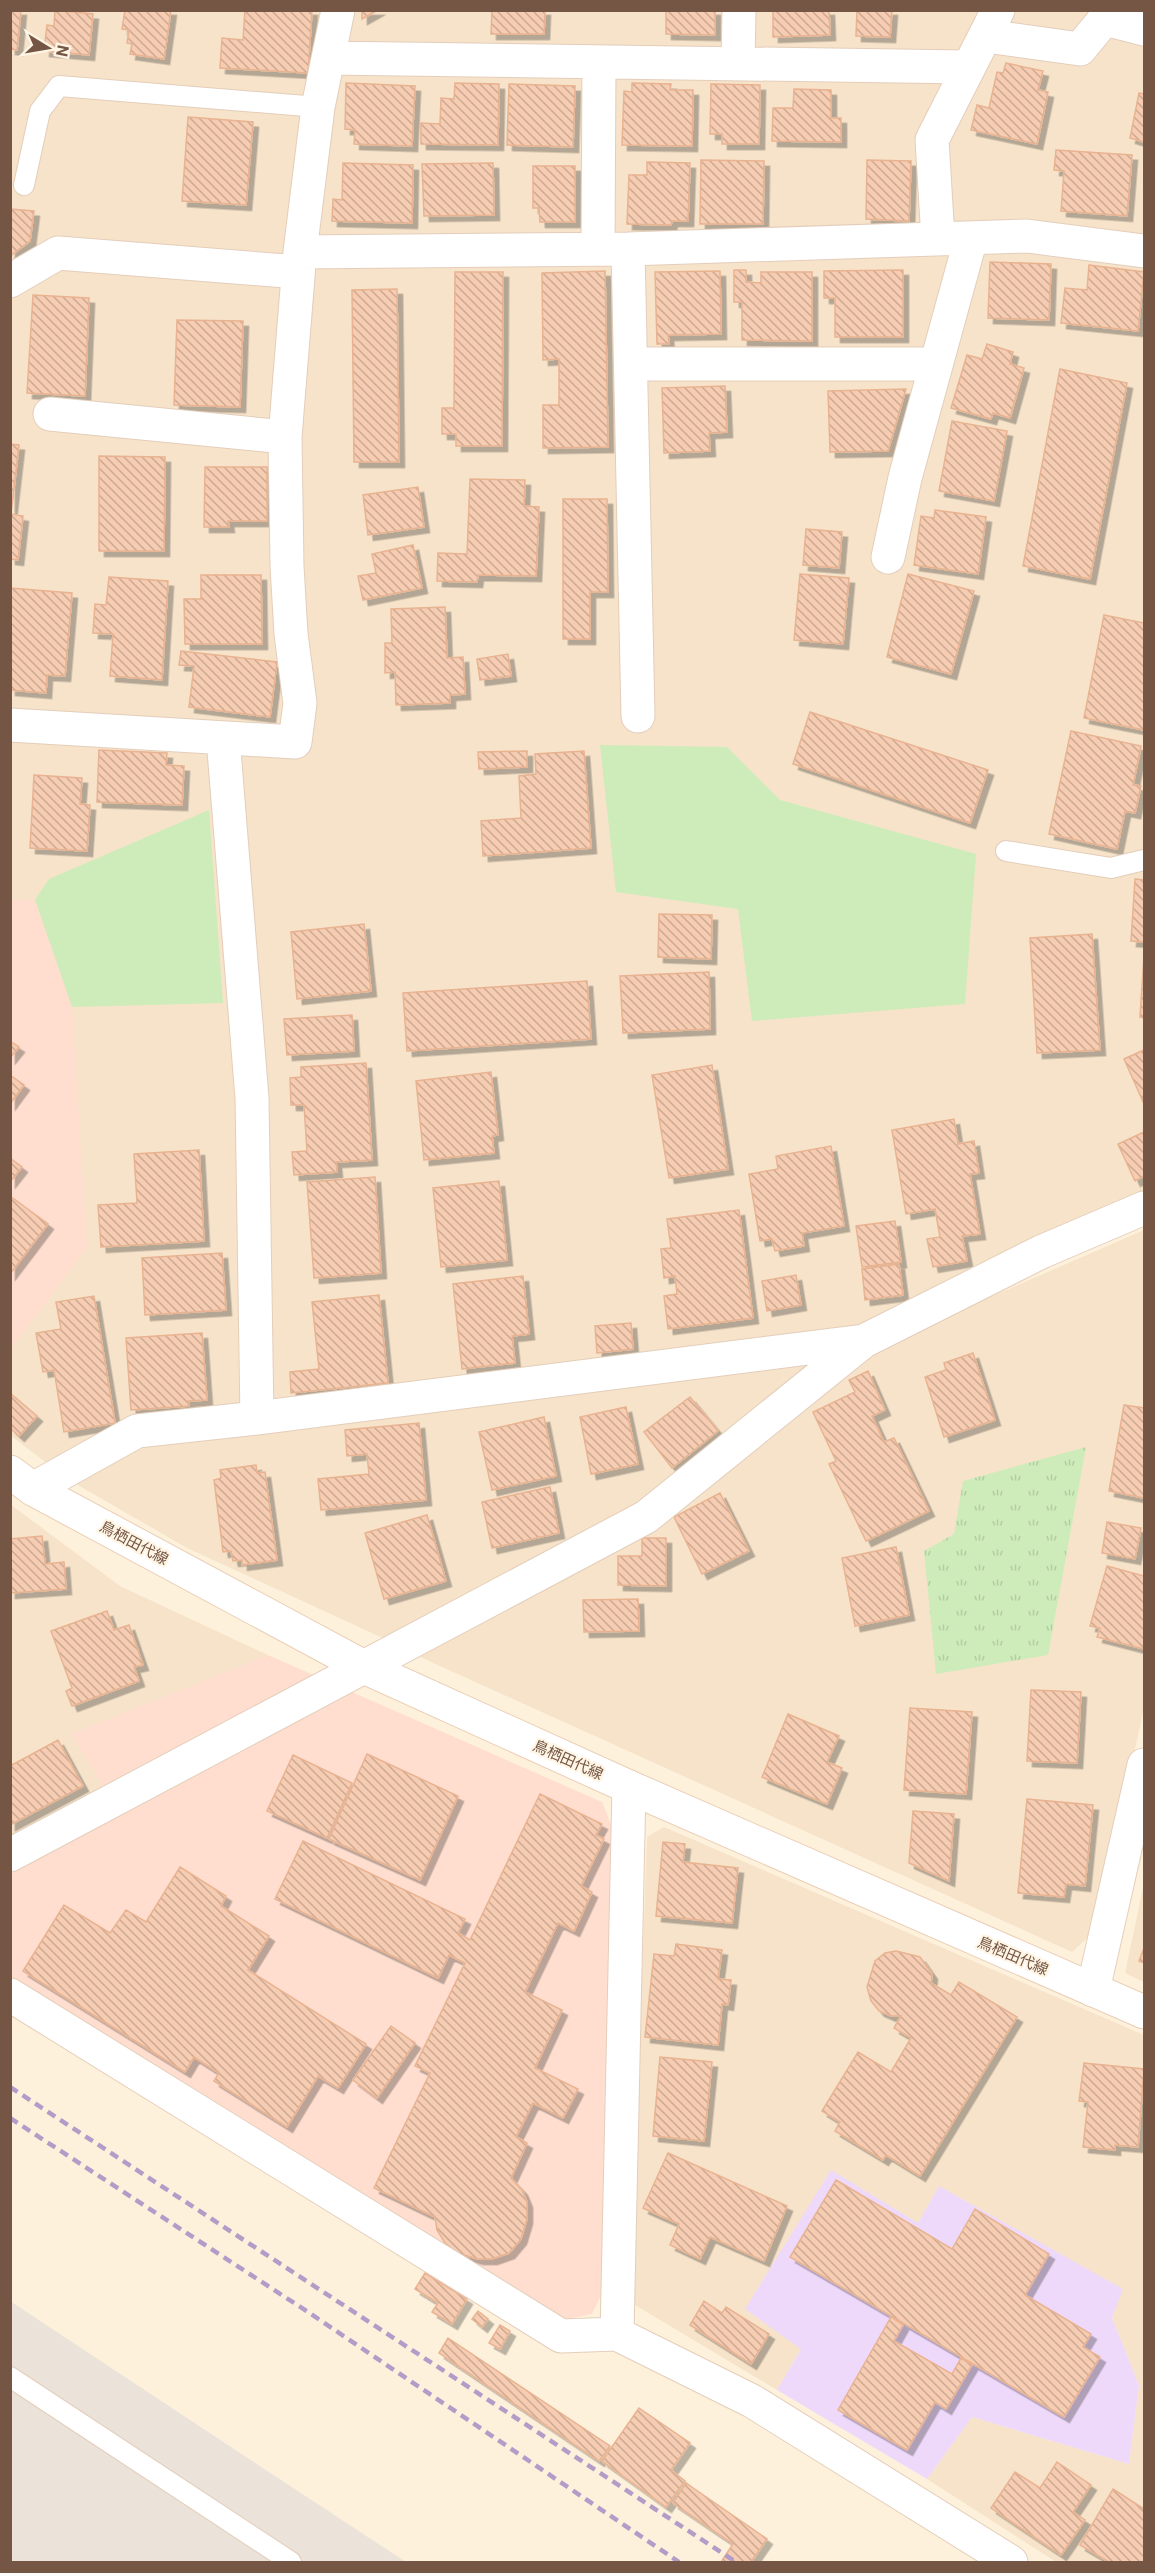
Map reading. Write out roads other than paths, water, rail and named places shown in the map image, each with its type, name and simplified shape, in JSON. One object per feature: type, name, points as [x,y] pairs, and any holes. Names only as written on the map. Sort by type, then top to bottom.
[{"type":"street","points":[[10,725],[295,742],[300,703],[291,634],[287,566],[285,437],[299,262],[318,107],[339,10]]},
{"type":"street","points":[[738,64],[739,10]]},
{"type":"street","points":[[938,239],[932,140],[992,23],[1080,49],[1108,15],[1144,30]]},
{"type":"street","points":[[328,58],[968,67]]},
{"type":"street","points":[[599,62],[613,249],[631,364],[638,716]]},
{"type":"street","points":[[10,281],[58,253],[299,262],[1027,236],[1144,251]]},
{"type":"street","points":[[888,557],[905,478],[971,238]]},
{"type":"street","points":[[631,364],[936,364]]},
{"type":"street","points":[[50,414],[285,437]]},
{"type":"street","points":[[223,738],[252,1098],[257,1418]]},
{"type":"street","points":[[10,1855],[646,1517],[864,1341],[1041,1252],[1144,1208]]},
{"type":"street","points":[[22,1481],[136,1431],[257,1418],[864,1341]]},
{"type":"street","name":"鳥栖田代線","points":[[22,1481],[364,1668],[628,1787],[1144,2012]]},
{"type":"street","points":[[1093,1990],[1144,1765]]},
{"type":"street","points":[[617,2334],[628,1787]]},
{"type":"street","points":[[10,1995],[561,2336],[617,2334],[752,2401],[1011,2562]]},
{"type":"lane","points":[[24,185],[40,111],[59,86],[318,107]]},
{"type":"lane","points":[[1006,851],[1111,868],[1144,860]]},
{"type":"lane","points":[[10,2377],[291,2562]]},
{"type":"railway","points":[[10,2087],[736,2562]]},
{"type":"railway","points":[[10,2118],[308,2312],[679,2562]]}]
